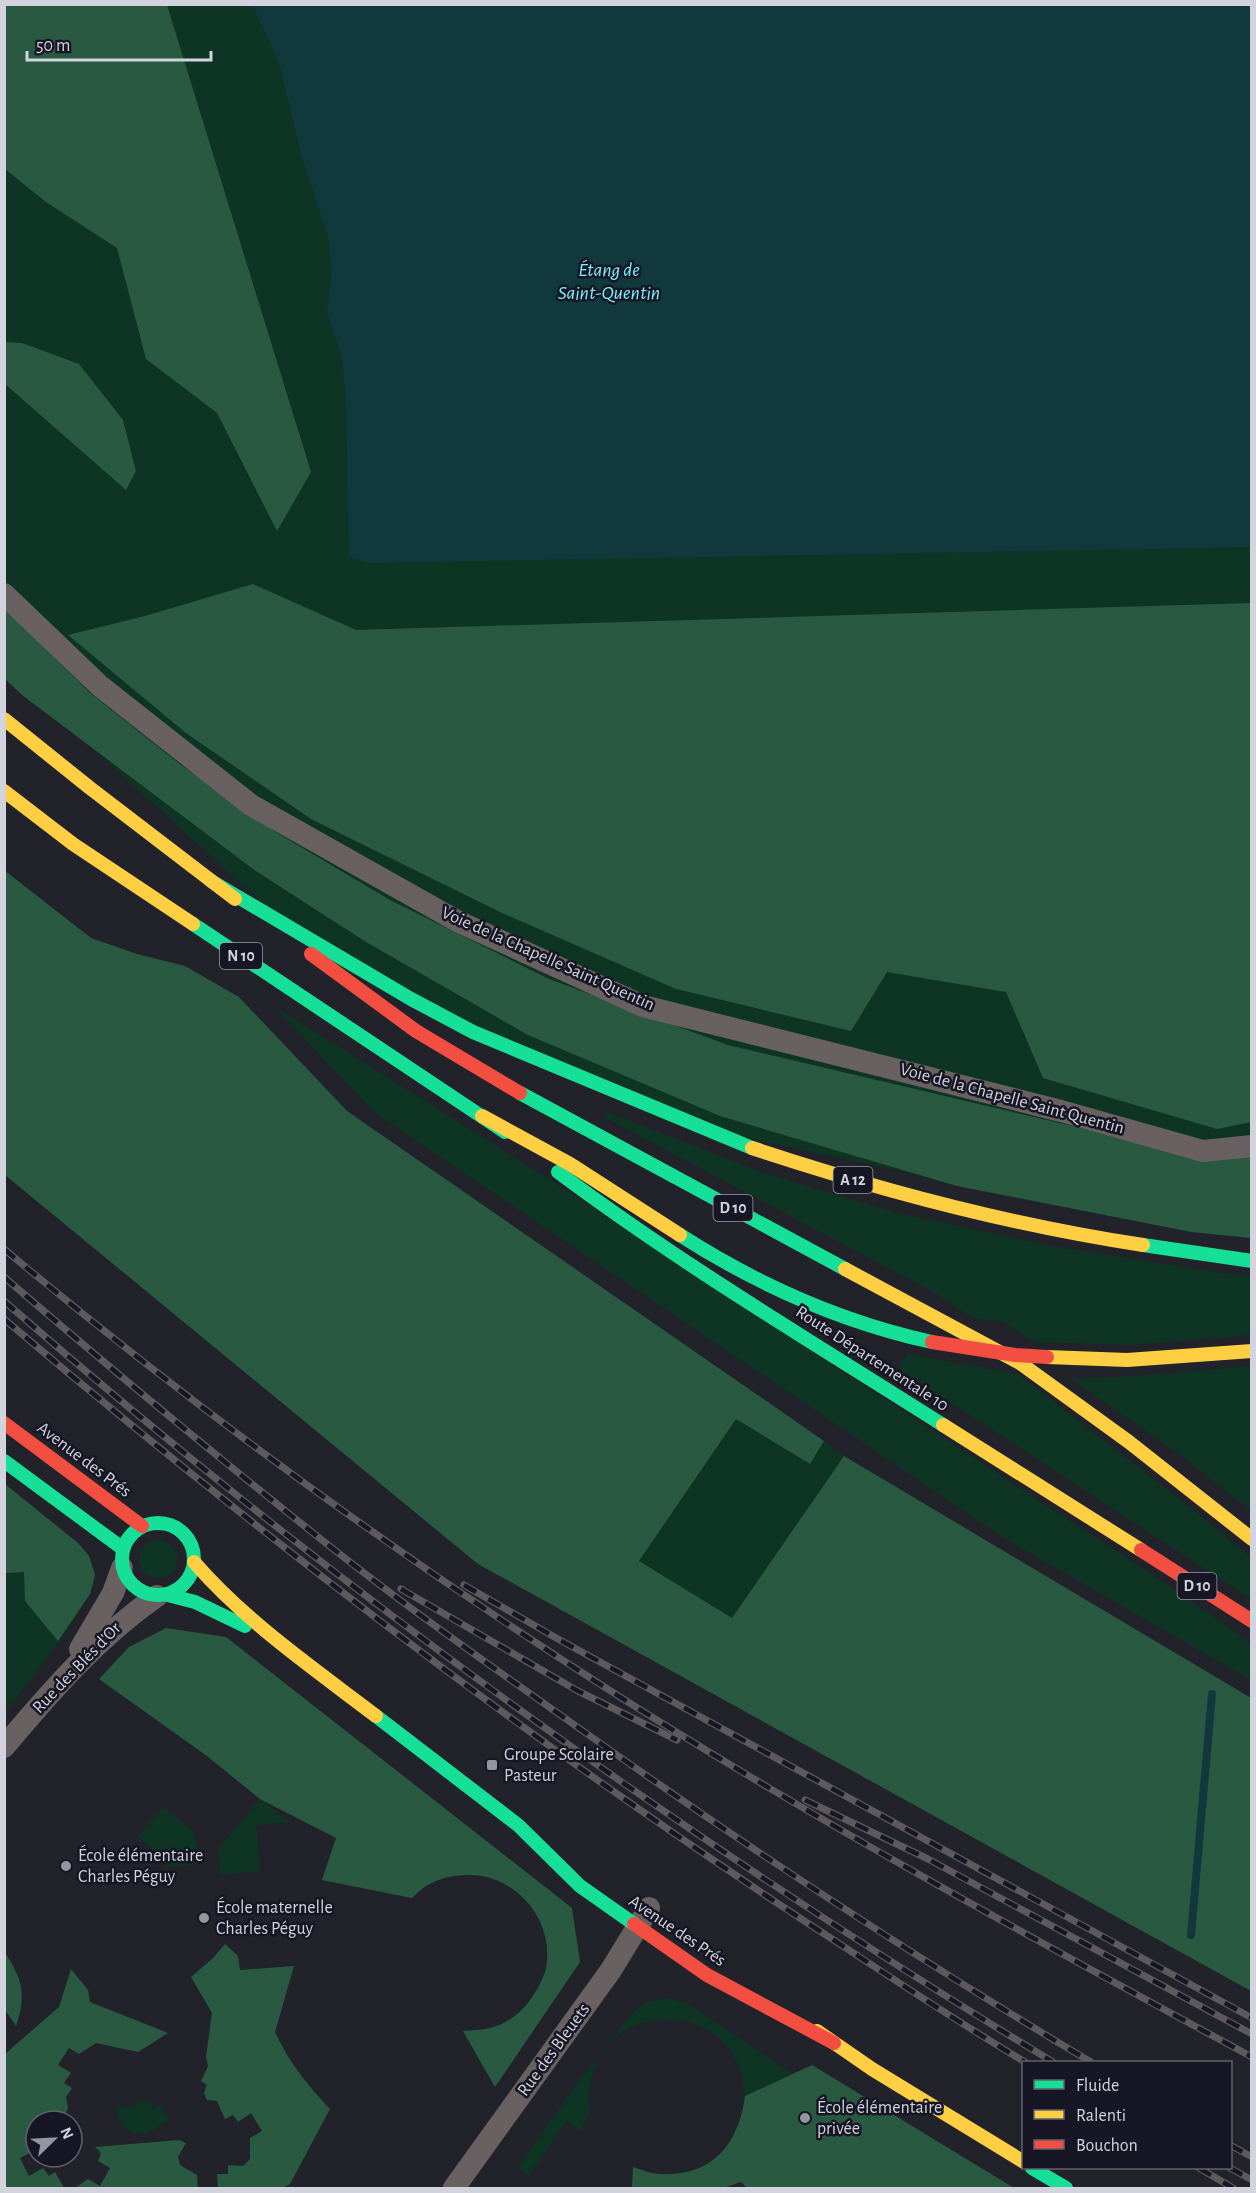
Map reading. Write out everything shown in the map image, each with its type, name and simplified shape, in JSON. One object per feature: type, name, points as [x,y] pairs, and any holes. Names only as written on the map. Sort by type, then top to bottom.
[{"type":"main road","points":[[4,719],[211,881]]},
{"type":"main road","name":"N 10","points":[[4,791],[73,844],[482,1116],[567,1163],[722,1260],[759,1281],[804,1302],[895,1334],[1015,1355],[1126,1360],[1251,1351]]},
{"type":"main road","name":"A 12","points":[[211,881],[411,999],[473,1032],[739,1144],[834,1175],[1017,1222],[1117,1241],[1251,1261]]},
{"type":"main road","name":"D 10","points":[[211,881],[416,1031],[483,1072],[1020,1363],[1129,1442],[1251,1539]]},
{"type":"main road","name":"Route Départementale 10","points":[[482,1116],[602,1205],[709,1276],[1251,1621]]},
{"type":"main road","name":"Avenue des Prés","points":[[4,1423],[142,1526]]},
{"type":"main road","points":[[4,1461],[122,1558],[127,1579],[135,1588],[145,1594],[163,1595],[195,1602],[277,1641]]},
{"type":"main road","points":[[122,1558],[134,1532],[142,1526],[154,1523],[166,1524],[178,1529],[193,1549],[192,1572],[187,1582],[163,1595]]},
{"type":"main road","points":[[194,1562],[213,1584],[277,1641]]},
{"type":"main road","name":"Avenue des Prés","points":[[277,1641],[518,1825],[564,1852]]},
{"type":"main road","name":"Avenue des Prés","points":[[518,1825],[580,1886],[646,1912],[707,1975],[834,2043],[1022,2161]]},
{"type":"main road","name":"Avenue des Prés","points":[[751,1982],[834,2043]]},
{"type":"main road","points":[[1034,2169],[1066,2188]]},
{"type":"street","name":"Voie de la Chapelle Saint Quentin","points":[[4,594],[100,686],[251,805],[457,921],[644,1005],[1050,1108],[1203,1151],[1251,1146]]},
{"type":"street","points":[[56,1685],[88,1637],[113,1593],[122,1558]]},
{"type":"street","name":"Rue des Blés d'Or","points":[[4,1747],[56,1685],[109,1633],[163,1595]]},
{"type":"street","name":"Rue des Bleuets","points":[[454,2188],[611,1970],[646,1912]]},
{"type":"green space","points":[[4,5],[1251,5],[1252,1223],[1015,1195],[666,1121],[327,962],[5,668]]},
{"type":"green space","points":[[4,5],[167,5],[311,472],[277,531],[217,413],[146,359],[117,248],[46,202],[5,169]]},
{"type":"green space","points":[[5,342],[22,343],[79,364],[123,420],[136,471],[126,490],[5,384]]},
{"type":"green space","points":[[253,584],[356,630],[1251,603],[1251,1122],[1217,1129],[1043,1078],[1006,992],[887,972],[851,1031],[676,989],[502,913],[311,819],[186,733],[68,635],[145,616]]},
{"type":"green space","points":[[4,607],[90,693],[181,765],[279,834],[390,900],[549,979],[728,1045],[1187,1153],[1251,1150],[1251,1238],[1191,1232],[957,1186],[720,1116],[528,1035],[366,942],[253,869],[22,695],[5,679]]},
{"type":"green space","points":[[4,870],[91,938],[137,954],[185,966],[239,997],[347,1111],[824,1441],[810,1464],[736,1419],[639,1561],[732,1618],[844,1456],[1251,1698],[1251,1991],[478,1564],[5,1175]]},
{"type":"green space","points":[[274,1006],[552,1181],[1166,1584],[1251,1643],[1251,1680],[1004,1538],[374,1112]]},
{"type":"green space","points":[[605,1111],[764,1173],[897,1213],[1052,1246],[1251,1276],[1251,1335],[1131,1345],[1034,1342],[1003,1321],[974,1319],[935,1293],[606,1118]]},
{"type":"green space","points":[[907,1354],[1018,1374],[1191,1508],[1251,1558],[1251,1599],[898,1368]]},
{"type":"green space","points":[[1251,1366],[1251,1511],[1178,1453],[1071,1379],[1149,1375]]},
{"type":"green space","points":[[736,1418],[809,1463],[824,1441],[844,1456],[732,1618],[639,1561]]},
{"type":"green space","points":[[5,1484],[78,1543],[89,1556],[95,1575],[90,1594],[58,1641],[25,1601],[24,1572],[5,1573]]},
{"type":"green space","points":[[4,1490],[61,1529],[81,1546],[89,1556],[95,1576],[92,1588],[71,1624],[5,1713]]},
{"type":"green space","points":[[158,1540],[171,1546],[177,1559],[171,1572],[158,1578],[145,1572],[139,1559],[145,1546]]},
{"type":"green space","points":[[166,1628],[226,1637],[572,1908],[580,1962],[495,2087],[463,2031],[490,2028],[507,2021],[526,2005],[540,1985],[546,1968],[545,1934],[529,1904],[503,1883],[486,1877],[469,1875],[439,1880],[425,1887],[412,1898],[322,1880],[336,1838],[260,1799],[207,1756],[99,1679],[129,1647]]},
{"type":"green space","points":[[260,1799],[290,1822],[256,1825],[260,1871],[220,1875],[218,1850]]},
{"type":"green space","points":[[163,1807],[194,1832],[200,1863],[167,1868],[162,1857],[138,1837]]},
{"type":"green space","points":[[225,1944],[238,1956],[240,1970],[294,1966],[275,2032],[299,2073],[330,2109],[290,2184],[282,2188],[218,2188],[217,2174],[228,2174],[228,2165],[243,2166],[250,2159],[250,2138],[262,2131],[251,2113],[238,2122],[233,2115],[225,2119],[217,2101],[207,2100],[204,2093],[207,2085],[201,2081],[208,2066],[206,2057],[212,2013],[191,1977]]},
{"type":"green space","points":[[4,1951],[19,1978],[21,1987],[21,2004],[16,2026],[5,2010]]},
{"type":"green space","points":[[71,1969],[88,1990],[90,2002],[168,2033],[138,2052],[96,2043],[79,2054],[69,2048],[58,2065],[71,2073],[64,2083],[72,2088],[66,2097],[68,2109],[24,2109],[24,2156],[20,2158],[24,2169],[29,2176],[41,2169],[49,2176],[55,2172],[64,2188],[5,2188],[5,2054],[59,2007]]},
{"type":"green space","points":[[668,1998],[690,2005],[793,2074],[745,2096],[734,2056],[722,2040],[706,2029],[688,2022],[669,2019],[650,2021],[631,2027],[615,2038],[597,2063],[590,2085],[590,2110],[580,2131],[567,2121],[528,2176],[519,2166],[572,2090],[634,2011],[646,2002]]},
{"type":"green space","name":"École élémentaire privée","points":[[812,2065],[1014,2188],[747,2188],[741,2182],[723,2188],[632,2188],[633,2167],[657,2174],[678,2173],[694,2170],[708,2163],[729,2143],[742,2113],[745,2096]]},
{"type":"green space","points":[[138,2101],[149,2101],[153,2109],[162,2105],[169,2120],[148,2132],[135,2133],[125,2128],[119,2119],[117,2107],[134,2107]]},
{"type":"green space","points":[[179,2140],[186,2143],[178,2157],[180,2165],[197,2175],[198,2188],[75,2188],[88,2179],[100,2186],[110,2168],[98,2161],[101,2153],[95,2147]]},
{"type":"water","name":"Étang de Saint-Quentin","points":[[252,5],[1251,5],[1251,547],[367,563],[349,556],[346,399],[342,358],[327,312],[332,269],[328,237],[303,161],[279,62]]},
{"type":"waterway","points":[[1191,1935],[1212,1694]]},
{"type":"railway","points":[[4,1249],[154,1370],[308,1486],[547,1650],[781,1795],[1015,1928],[1252,2057]]},
{"type":"railway","points":[[4,1277],[249,1482],[363,1572],[456,1641],[770,1860],[897,1943],[1089,2061]]},
{"type":"railway","points":[[4,1301],[127,1406],[253,1508],[382,1608],[512,1704],[645,1798],[780,1889],[1051,2061]]},
{"type":"railway","points":[[4,1319],[208,1487],[522,1727],[739,1877],[1023,2061]]},
{"type":"railway","points":[[464,1585],[558,1639],[1252,2018]]},
{"type":"railway","points":[[401,1589],[578,1691],[677,1740]]},
{"type":"railway","points":[[805,1800],[928,1859],[1252,2034]]},
{"type":"railway","points":[[1232,2146],[1252,2157]]},
{"type":"railway","points":[[1201,2169],[1233,2188]]},
{"type":"railway","points":[[1232,2169],[1252,2180]]},
{"type":"traffic: fast","points":[[211,881],[411,999],[473,1032],[752,1148]]},
{"type":"traffic: fast","points":[[193,924],[505,1132]]},
{"type":"traffic: fast","points":[[520,1093],[845,1269]]},
{"type":"traffic: fast","points":[[558,1172],[700,1271],[943,1425]]},
{"type":"traffic: fast","points":[[680,1235],[739,1270],[801,1300],[865,1324],[932,1342]]},
{"type":"traffic: fast","points":[[1143,1245],[1252,1261]]},
{"type":"traffic: fast","points":[[4,1461],[122,1548]]},
{"type":"traffic: fast","points":[[165,1523],[184,1533],[192,1545],[194,1559],[192,1573],[184,1585],[172,1593],[151,1595],[132,1585],[124,1573],[122,1552],[132,1533],[144,1525],[165,1523]]},
{"type":"traffic: fast","points":[[168,1595],[195,1602],[245,1626]]},
{"type":"traffic: fast","points":[[376,1716],[518,1825],[580,1886],[634,1924]]},
{"type":"traffic: fast","points":[[1034,2169],[1066,2188]]},
{"type":"traffic: slow","points":[[4,719],[235,899]]},
{"type":"traffic: slow","points":[[4,791],[73,844],[193,924]]},
{"type":"traffic: slow","points":[[482,1116],[570,1164],[680,1235]]},
{"type":"traffic: slow","points":[[752,1148],[945,1205],[994,1217],[1143,1245]]},
{"type":"traffic: slow","points":[[845,1269],[1020,1363],[1129,1442],[1252,1539]]},
{"type":"traffic: slow","points":[[1047,1357],[1127,1360],[1252,1351]]},
{"type":"traffic: slow","points":[[943,1425],[1141,1550]]},
{"type":"traffic: slow","points":[[194,1562],[214,1584],[258,1624],[376,1716]]},
{"type":"traffic: slow","points":[[817,2031],[872,2069],[1022,2161]]},
{"type":"traffic: jam","points":[[311,954],[416,1031],[520,1093]]},
{"type":"traffic: jam","points":[[932,1342],[1015,1355],[1047,1357]]},
{"type":"traffic: jam","points":[[4,1423],[142,1526]]},
{"type":"traffic: jam","points":[[1141,1550],[1252,1621]]},
{"type":"traffic: jam","points":[[634,1924],[707,1975],[834,2043]]},
{"type":"place","name":"Groupe Scolaire Pasteur","points":[[492,1765]]},
{"type":"place","name":"École élémentaire Charles Péguy","points":[[66,1866]]},
{"type":"place","name":"École maternelle Charles Péguy","points":[[204,1918]]},
{"type":"place","name":"École élémentaire privée","points":[[805,2118]]}]
